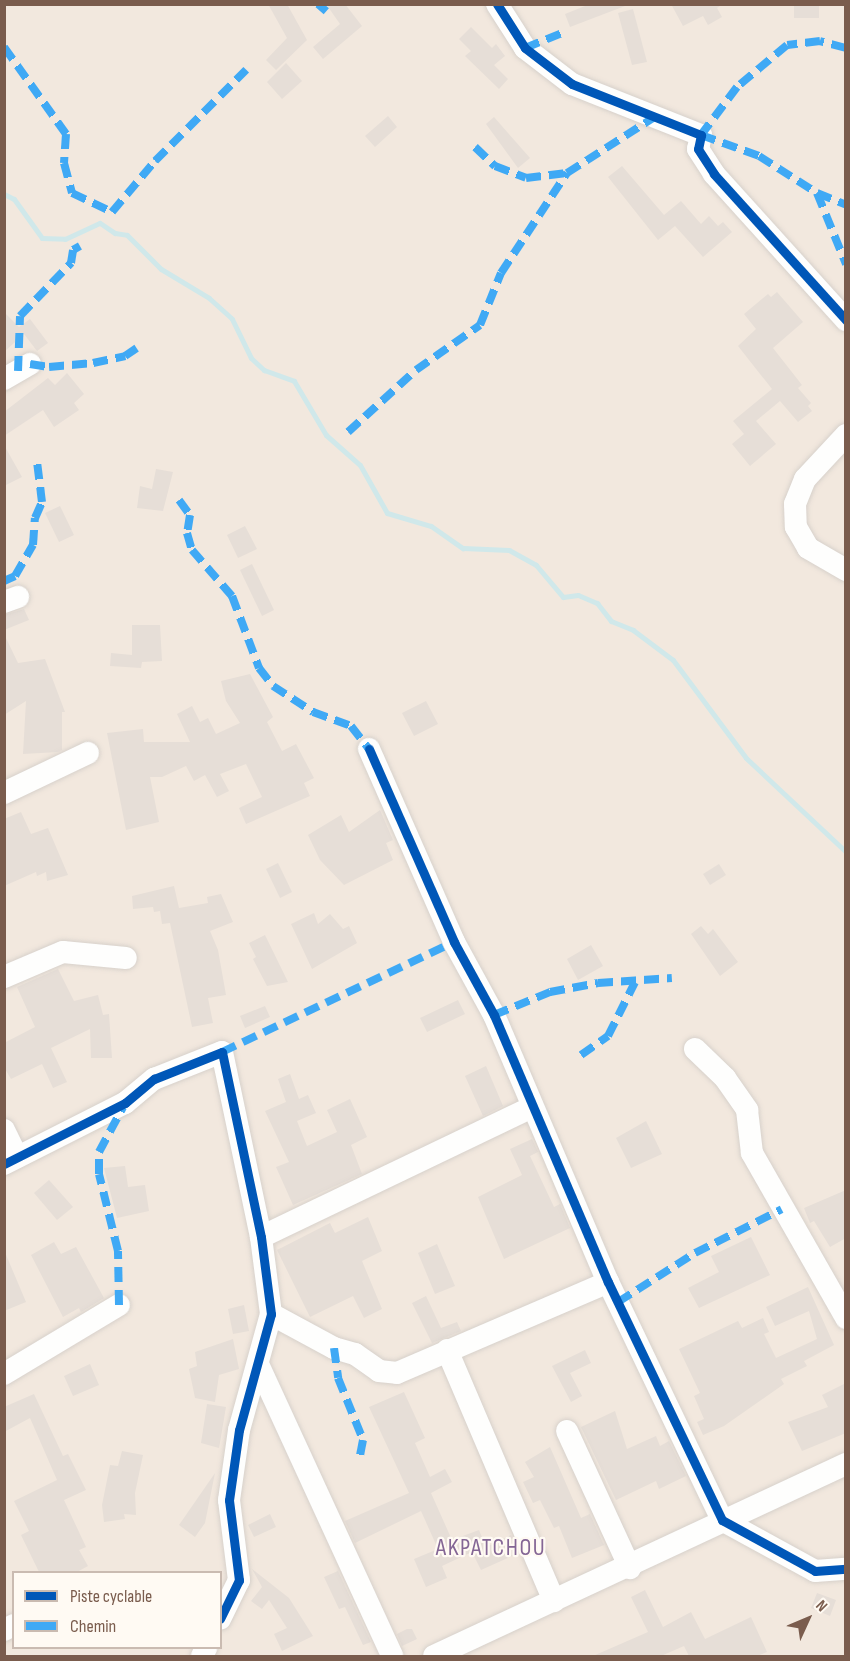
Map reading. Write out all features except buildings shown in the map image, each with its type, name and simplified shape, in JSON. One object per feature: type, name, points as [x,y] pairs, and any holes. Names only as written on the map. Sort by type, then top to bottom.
[{"type":"street","points":[[497,4],[525,48],[572,84],[701,135],[698,149],[714,174],[846,321]]},
{"type":"street","points":[[4,379],[30,364]]},
{"type":"street","points":[[846,435],[805,479],[795,504],[796,527],[808,548],[846,570]]},
{"type":"street","points":[[369,749],[454,942],[494,1015],[608,1282],[722,1520],[815,1571],[846,1584]]},
{"type":"street","points":[[4,793],[88,753]]},
{"type":"street","points":[[4,977],[63,952],[126,958]]},
{"type":"street","points":[[695,1049],[725,1078],[747,1110],[757,1162],[846,1318]]},
{"type":"street","points":[[4,1130],[11,1161],[125,1103],[154,1079],[222,1052],[261,1237],[271,1314],[239,1430],[229,1500],[239,1580],[222,1615]]},
{"type":"street","points":[[261,1237],[532,1107]]},
{"type":"street","points":[[271,1314],[389,1373],[608,1282]]},
{"type":"street","points":[[4,1374],[119,1305]]},
{"type":"street","points":[[447,1350],[554,1601]]},
{"type":"street","points":[[258,1365],[392,1656]]},
{"type":"street","points":[[567,1431],[630,1568]]},
{"type":"street","points":[[434,1656],[630,1568],[722,1520],[846,1464]]},
{"type":"street","points":[[815,1571],[846,1569]]},
{"type":"shaded area","points":[[5,5],[845,5],[845,1656],[5,1656]]},
{"type":"waterway","points":[[4,194],[14,199],[42,238],[65,239],[100,223],[115,233],[127,235],[161,269],[209,298],[232,319],[251,358],[264,370],[294,381],[326,435],[360,465],[387,513],[431,526],[463,548],[509,550],[536,565],[563,597],[578,595],[597,603],[611,621],[633,630],[673,660],[746,758],[846,852]]},
{"type":"marked path","points":[[318,4],[326,11]]},
{"type":"marked path","points":[[525,48],[567,31]]},
{"type":"marked path","points":[[846,48],[820,41],[787,45],[737,87],[701,135],[759,156],[817,193],[846,205]]},
{"type":"marked path","points":[[4,47],[66,134],[64,163],[72,193],[112,212],[155,161],[246,70]]},
{"type":"marked path","points":[[348,432],[416,370],[480,325],[501,273],[567,173],[656,116]]},
{"type":"marked path","points":[[475,147],[495,166],[526,178],[567,173]]},
{"type":"marked path","points":[[817,193],[846,264]]},
{"type":"marked path","points":[[18,371],[20,316],[71,263],[73,250],[80,246]]},
{"type":"marked path","points":[[30,364],[49,367],[93,363],[125,356],[137,348]]},
{"type":"marked path","points":[[4,581],[15,576],[33,545],[35,518],[42,502],[37,462]]},
{"type":"marked path","points":[[179,500],[190,515],[187,533],[192,550],[232,596],[259,668],[273,686],[313,712],[351,726],[369,749]]},
{"type":"marked path","points":[[222,1052],[454,942]]},
{"type":"marked path","points":[[494,1015],[550,992],[598,983],[672,978]]},
{"type":"marked path","points":[[581,1055],[608,1036],[635,982]]},
{"type":"marked path","points":[[119,1305],[118,1251],[99,1174],[99,1152],[123,1107]]},
{"type":"marked path","points":[[618,1302],[695,1253],[782,1209]]},
{"type":"marked path","points":[[334,1348],[338,1378],[363,1440],[359,1460]]},
{"type":"cycle path","points":[[497,4],[525,48],[572,84],[701,135],[698,149],[714,174],[846,320]]},
{"type":"cycle path","points":[[369,749],[454,942],[494,1015],[608,1282],[722,1520],[815,1571],[846,1569]]},
{"type":"cycle path","points":[[4,1164],[125,1103],[154,1079],[222,1052],[261,1237],[271,1314],[239,1430],[229,1500],[239,1580],[222,1615]]},
{"type":"district","name":"AKPATCHOU","points":[[491,1548]]}]
